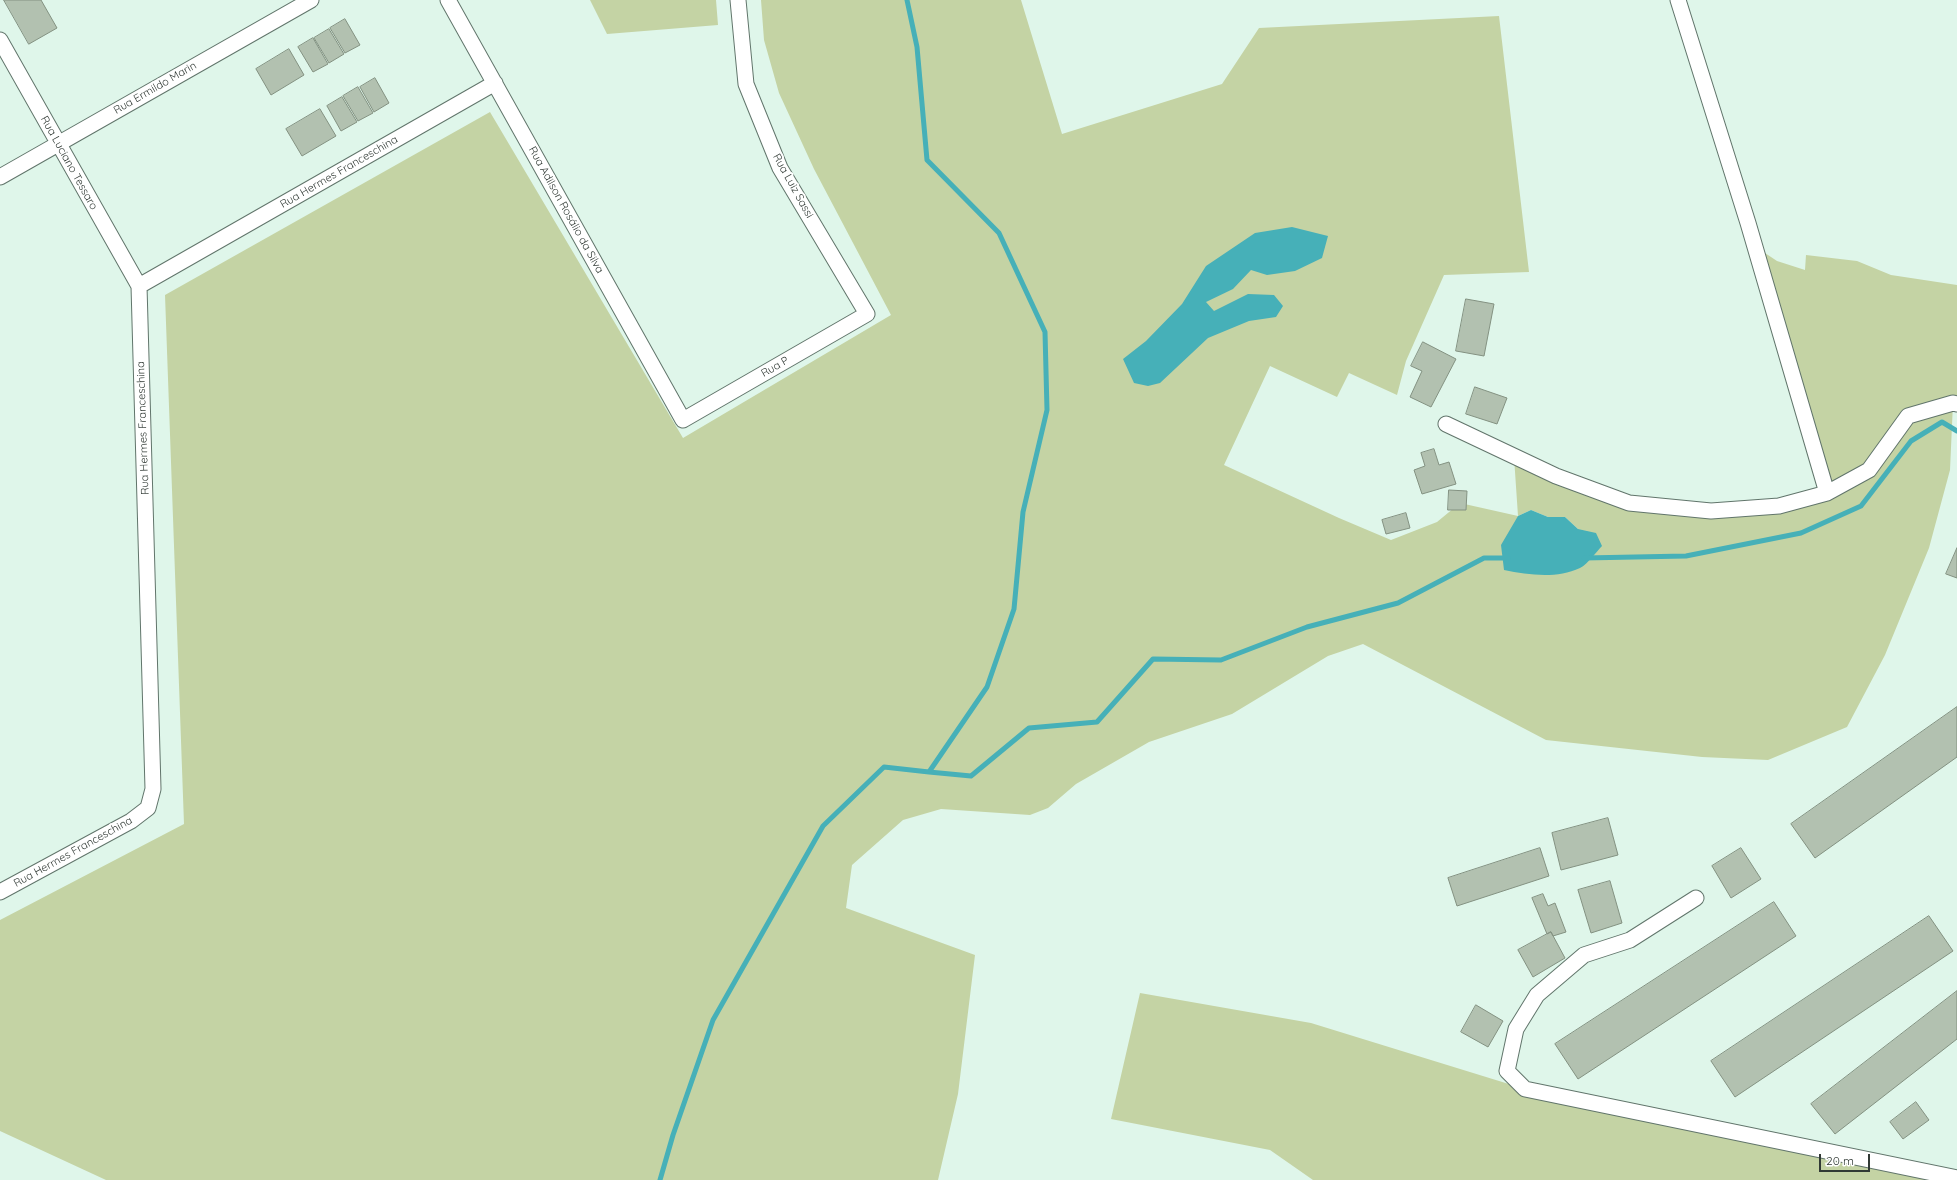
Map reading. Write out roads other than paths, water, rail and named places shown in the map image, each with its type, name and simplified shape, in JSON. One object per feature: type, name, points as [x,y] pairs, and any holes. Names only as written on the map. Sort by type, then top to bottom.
[{"type":"street","name":"Rua Ermildo Marin","points":[[0,177],[311,0]]},
{"type":"street","name":"Rua Adilson Rosálio da Silva","points":[[448,0],[683,420]]},
{"type":"street","name":"Rua Luiz Sassi","points":[[738,0],[746,84],[780,168],[867,314]]},
{"type":"street","points":[[1678,0],[1748,223],[1827,494]]},
{"type":"street","name":"Rua Luciano Tessaro","points":[[0,40],[139,286]]},
{"type":"street","name":"Rua Hermes Franceschina","points":[[0,892],[131,822],[148,808],[153,789],[139,286],[495,83]]},
{"type":"street","name":"Rua P","points":[[683,420],[867,314]]},
{"type":"street","points":[[1446,424],[1556,476],[1629,502],[1711,511],[1779,506],[1827,494],[1869,470],[1908,416],[1953,403],[1957,404]]},
{"type":"street","points":[[1696,898],[1630,940],[1584,955],[1537,995],[1516,1029],[1507,1071],[1525,1089],[1957,1178]]},
{"type":"water","points":[[1292,227],[1328,236],[1322,258],[1295,271],[1267,275],[1251,270],[1233,289],[1206,302],[1214,311],[1248,294],[1274,295],[1283,306],[1276,317],[1249,321],[1208,338],[1160,383],[1148,386],[1134,383],[1123,359],[1146,341],[1182,304],[1206,266],[1255,233]]},
{"type":"water","points":[[1531,510],[1548,517],[1565,517],[1578,529],[1596,533],[1602,546],[1583,566],[1562,574],[1542,575],[1504,570],[1501,545],[1518,516]]},
{"type":"waterway","points":[[660,1180],[673,1135],[713,1020],[823,826],[884,767],[929,772],[987,687],[1014,609],[1023,512],[1047,410],[1045,332],[999,233],[927,160],[917,47],[907,0]]},
{"type":"waterway","points":[[1584,558],[1686,556],[1801,533],[1861,506],[1911,441],[1942,422],[1957,431]]},
{"type":"waterway","points":[[929,772],[971,776],[1029,728],[1097,722],[1153,659],[1221,660],[1307,627],[1398,603],[1484,558],[1508,558]]}]
